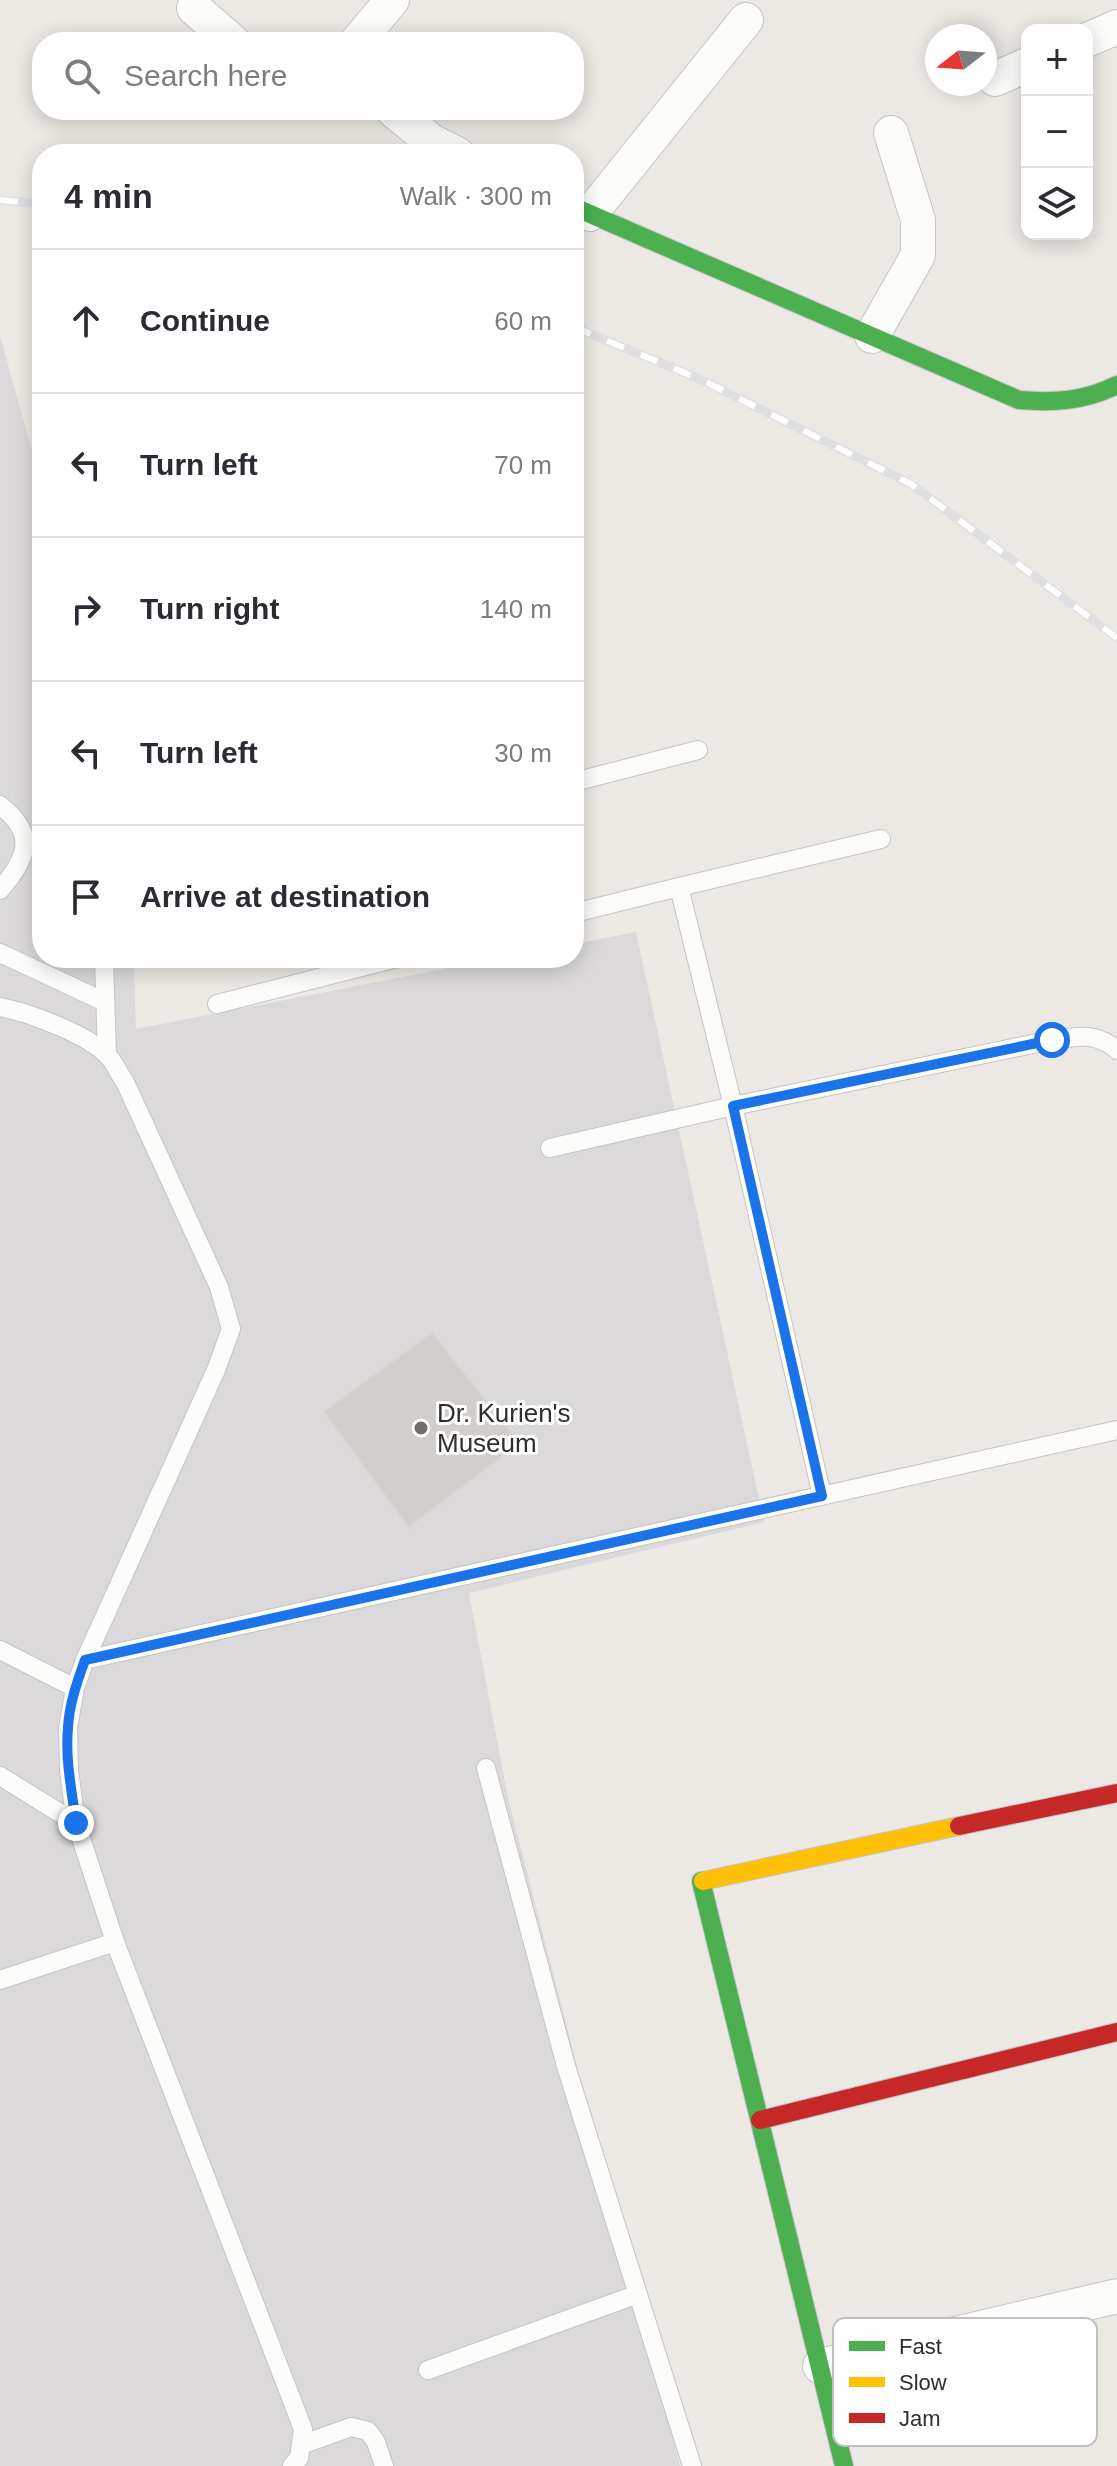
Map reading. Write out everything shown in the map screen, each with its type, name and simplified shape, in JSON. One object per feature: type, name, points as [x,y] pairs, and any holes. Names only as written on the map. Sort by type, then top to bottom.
[{"type":"street","points":[[365,32],[392,0]]},
{"type":"street","points":[[194,8],[222,32]]},
{"type":"street","points":[[584,208],[746,20]]},
{"type":"street","points":[[997,78],[1021,68]]},
{"type":"street","points":[[405,120],[437,144]]},
{"type":"street","points":[[872,336],[918,255],[918,220],[891,133]]},
{"type":"street","points":[[584,211],[1019,400],[1055,403],[1103,392],[1117,385]]},
{"type":"street","points":[[833,2420],[701,1881],[1117,1793]]},
{"type":"street","points":[[760,2120],[1117,2032]]},
{"type":"street","points":[[1024,2318],[1117,2296]]},
{"type":"street","points":[[820,2366],[833,2363]]},
{"type":"street","points":[[839,2446],[844,2466]]},
{"type":"lane","points":[[584,779],[698,750]]},
{"type":"lane","points":[[0,805],[17,818],[26,844],[21,861],[0,890]]},
{"type":"lane","points":[[584,911],[881,839]]},
{"type":"lane","points":[[679,887],[733,1106],[822,1496]]},
{"type":"lane","points":[[0,953],[32,968]]},
{"type":"lane","points":[[32,968],[105,1002]]},
{"type":"lane","points":[[104,968],[107,1055]]},
{"type":"lane","points":[[217,1004],[358,968]]},
{"type":"lane","points":[[0,1007],[17,1010],[66,1029],[107,1055],[125,1082],[219,1287],[231,1329],[161,1495],[85,1660],[75,1688],[68,1728],[69,1770],[76,1823],[115,1942],[303,2429],[299,2458],[292,2466]]},
{"type":"lane","points":[[550,1148],[733,1106],[1052,1040],[1077,1036],[1105,1039],[1117,1050]]},
{"type":"lane","points":[[85,1660],[1117,1430]]},
{"type":"lane","points":[[0,1650],[75,1688]]},
{"type":"lane","points":[[486,1768],[566,2066],[692,2466]]},
{"type":"lane","points":[[0,1776],[76,1823]]},
{"type":"lane","points":[[0,1980],[115,1942]]},
{"type":"lane","points":[[428,2370],[638,2294]]},
{"type":"lane","points":[[301,2445],[351,2427],[368,2431],[376,2442],[384,2466]]},
{"type":"shaded area","points":[[0,336],[32,451],[32,968],[134,968],[136,1029],[449,968],[584,968],[584,942],[636,932],[764,1522],[469,1593],[508,1798],[680,2466],[0,2466]]},
{"type":"building","name":"Dr. Kurien's Museum","points":[[432,1333],[519,1443],[409,1527],[324,1412]]},
{"type":"railway","points":[[0,200],[32,203]]},
{"type":"railway","points":[[584,331],[702,380],[911,484],[1117,638]]},
{"type":"traffic: fast","points":[[584,211],[1019,400],[1069,400],[1117,385]]},
{"type":"traffic: fast","points":[[703,1881],[833,2421]]},
{"type":"traffic: fast","points":[[839,2446],[844,2466]]},
{"type":"traffic: slow","points":[[703,1881],[959,1826]]},
{"type":"traffic: jam","points":[[959,1826],[1117,1793]]},
{"type":"traffic: jam","points":[[760,2120],[1117,2032]]},
{"type":"place","name":"Dr. Kurien's Museum","points":[[421,1428]]},
{"type":"route","points":[[76,1823],[69,1770],[68,1728],[75,1688],[85,1660],[822,1496],[733,1106],[1052,1040]]}]
